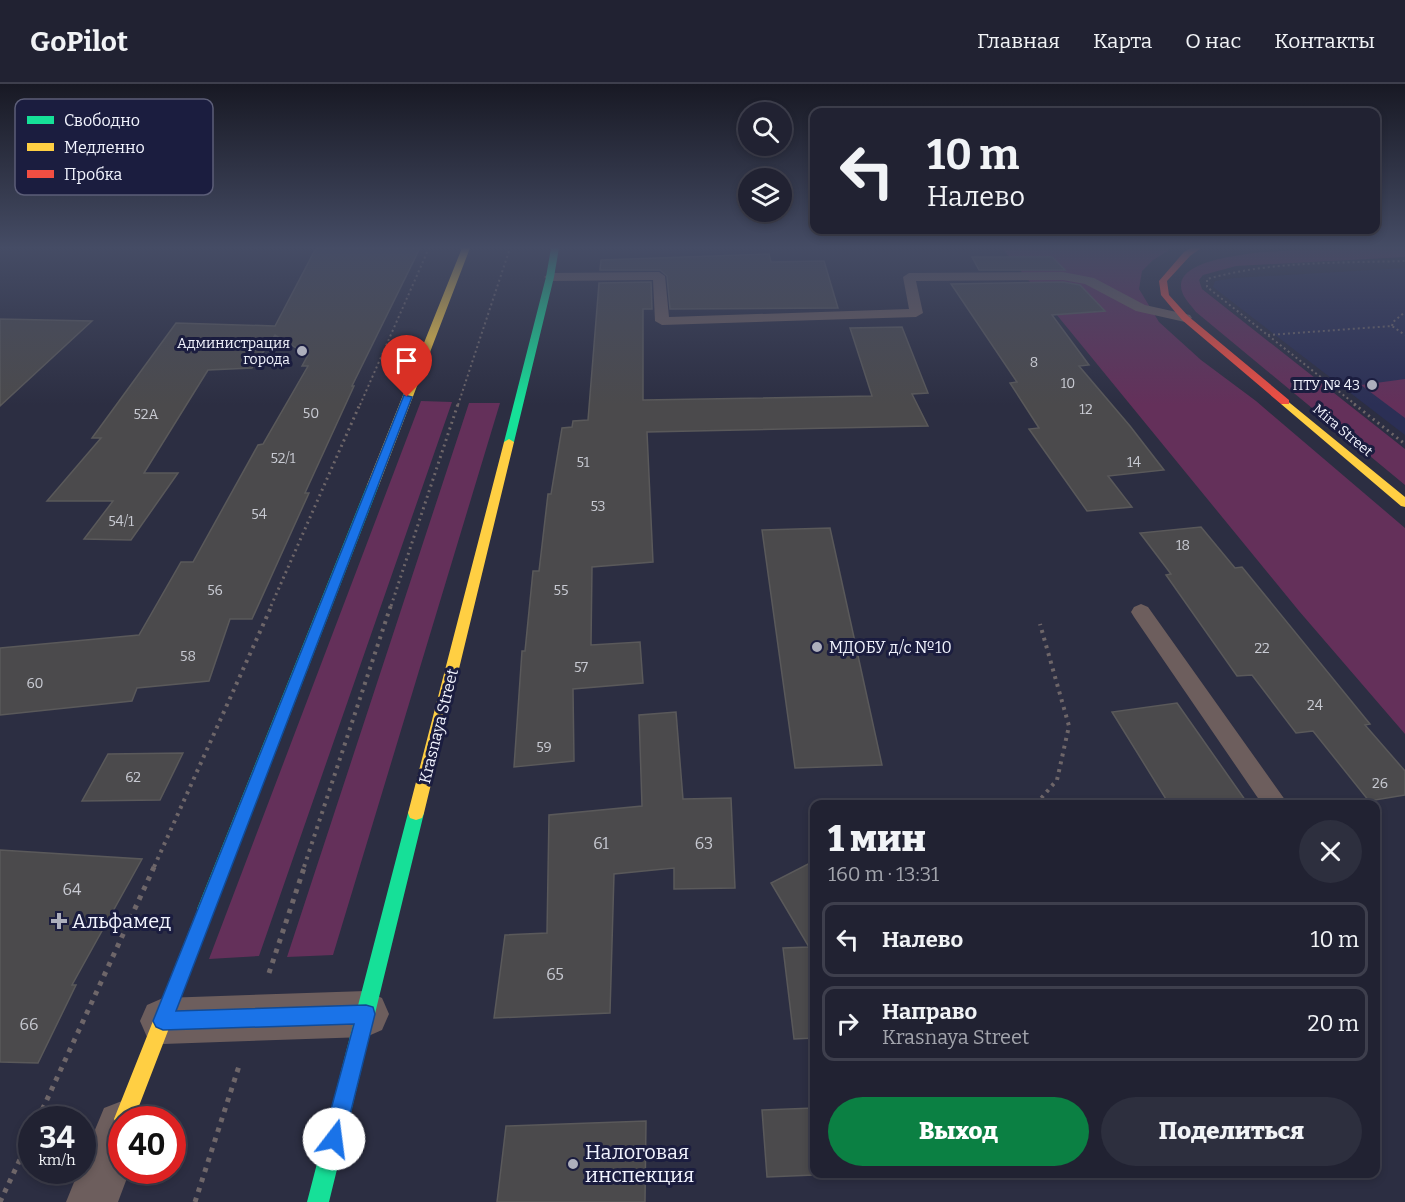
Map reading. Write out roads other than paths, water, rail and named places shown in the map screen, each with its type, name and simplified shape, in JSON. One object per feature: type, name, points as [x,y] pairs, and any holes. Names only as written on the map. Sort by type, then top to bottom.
[{"type":"street","points":[[129,1106],[446,300]]},
{"type":"street","name":"Krasnaya Street","points":[[318,1202],[544,300]]},
{"type":"street","name":"Mira Street","points":[[1170,300],[1185,318],[1405,503]]},
{"type":"street","points":[[163,1021],[366,1014]]},
{"type":"street","points":[[92,1202],[108,1161]]},
{"type":"lane","points":[[661,300],[662,321],[916,313],[914,300]]},
{"type":"lane","points":[[1126,300],[1141,308],[1185,318]]},
{"type":"lane","points":[[1141,612],[1273,800]]},
{"type":"place","name":"Администрация города","points":[[302,351]]},
{"type":"place","name":"ПТУ № 43","points":[[1372,385]]},
{"type":"place","name":"МДОБУ д/с №10","points":[[817,647]]},
{"type":"place","name":"Альфамед","points":[[59,921]]},
{"type":"place","name":"Налоговая инспекция","points":[[573,1164]]}]
